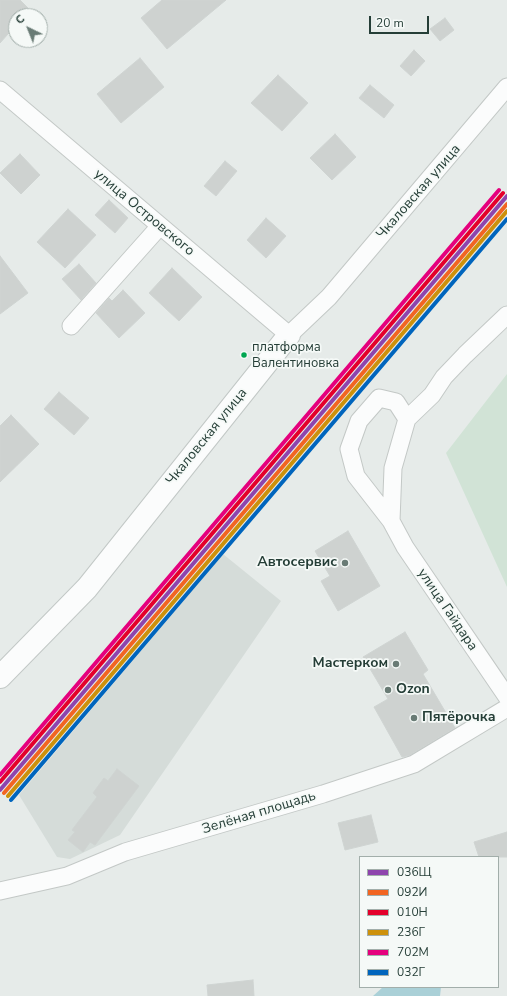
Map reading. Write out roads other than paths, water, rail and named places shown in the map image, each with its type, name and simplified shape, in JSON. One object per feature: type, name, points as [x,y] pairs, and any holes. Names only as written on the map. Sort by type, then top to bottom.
[{"type":"street","name":"Чкаловская улица","points":[[0,677],[87,588],[289,335],[329,297],[507,87]]},
{"type":"street","name":"улица Островского","points":[[0,90],[289,335]]},
{"type":"street","points":[[71,326],[160,226]]},
{"type":"street","points":[[391,521],[393,468],[407,419],[432,395],[444,377],[465,355],[507,315]]},
{"type":"street","name":"улица Гайдара","points":[[407,419],[396,402],[379,398],[359,421],[349,449],[356,476],[391,521],[405,548],[507,697]]},
{"type":"street","name":"Зелёная площадь","points":[[0,891],[67,876],[126,852],[323,794],[414,764],[507,708]]},
{"type":"water","points":[[382,988],[441,988],[440,996],[373,996]]},
{"type":"place","name":"платформа Валентиновка","points":[[244,355]]},
{"type":"place","name":"Автосервис","points":[[345,563]]},
{"type":"place","name":"Мастерком","points":[[396,664]]},
{"type":"place","name":"Ozon","points":[[388,690]]},
{"type":"place","name":"Пятёрочка","points":[[414,718]]}]
